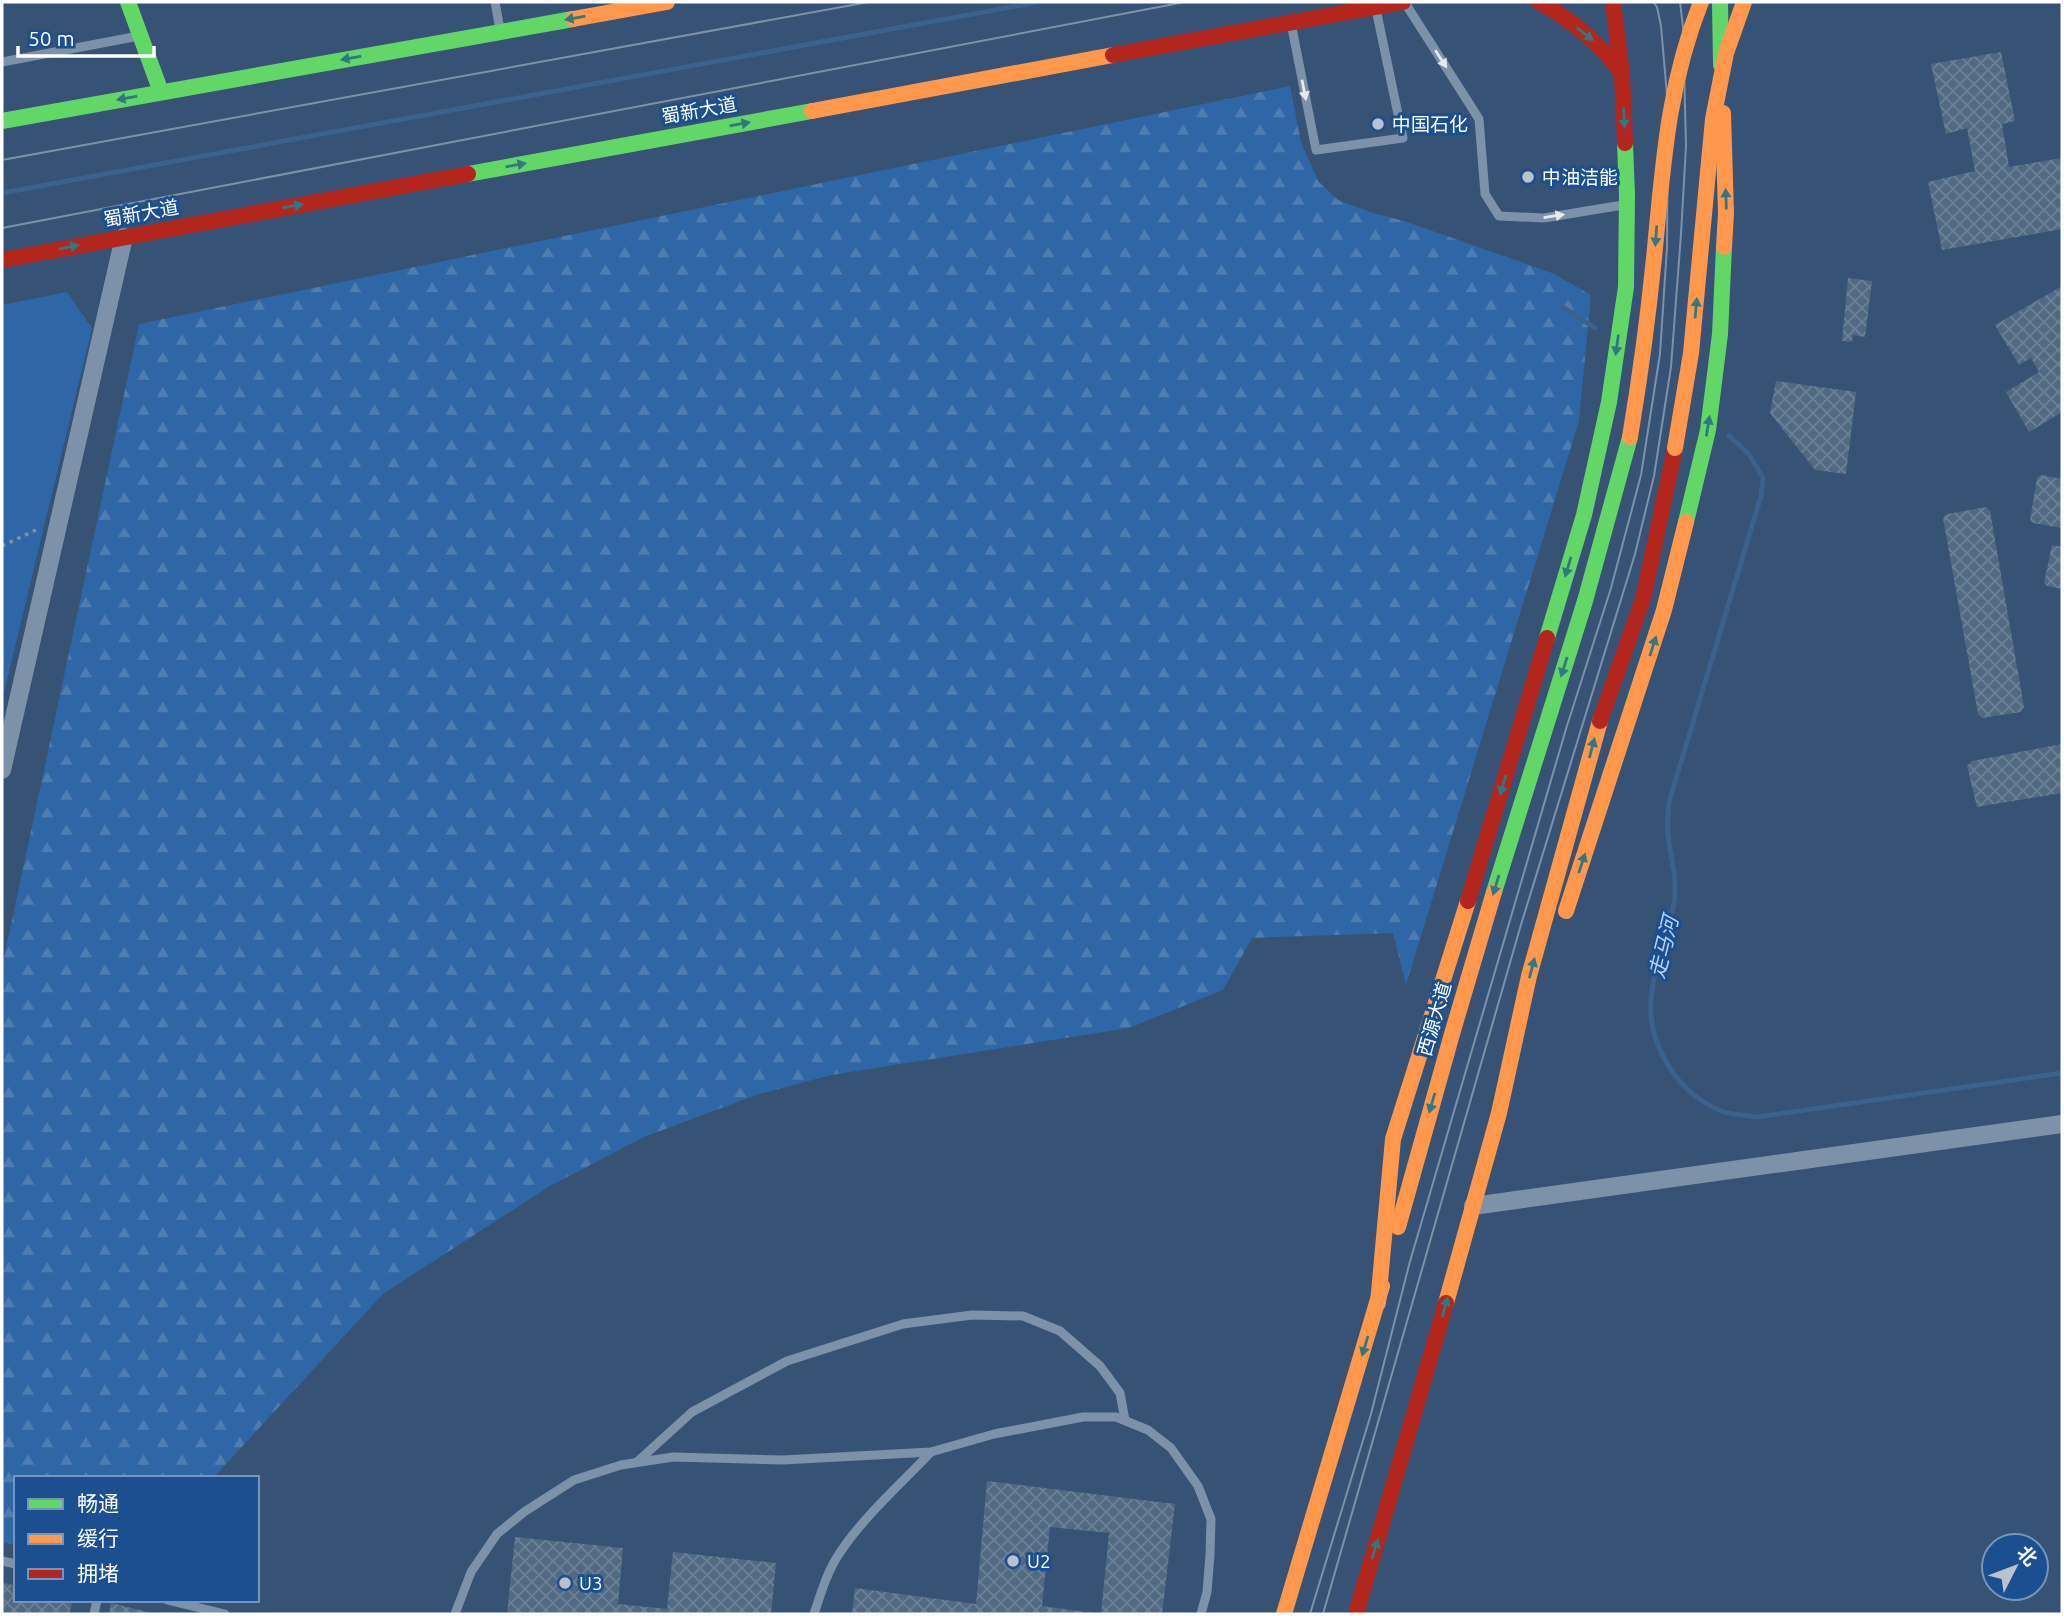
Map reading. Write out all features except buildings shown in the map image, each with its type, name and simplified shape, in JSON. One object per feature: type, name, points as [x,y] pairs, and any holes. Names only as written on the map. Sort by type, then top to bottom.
[{"type":"main road","points":[[128,2],[161,92]]},
{"type":"main road","points":[[2,121],[667,2]]},
{"type":"main road","name":"蜀新大道","points":[[2,260],[1404,2]]},
{"type":"main road","points":[[1539,2],[1591,37],[1622,74]]},
{"type":"main road","points":[[1378,1303],[1393,1139],[1584,515],[1609,401],[1624,300],[1627,204],[1622,74],[1612,2]]},
{"type":"main road","name":"西源大道","points":[[1284,1614],[1378,1303],[1452,1034],[1585,601],[1630,437],[1644,349],[1672,93],[1700,2]]},
{"type":"main road","points":[[1563,920],[1664,610],[1708,430],[1720,334],[1726,213],[1720,2]]},
{"type":"main road","points":[[1499,1113],[1529,976],[1596,733],[1643,599],[1675,448],[1691,353],[1713,119],[1726,53],[1744,2]]},
{"type":"main road","points":[[1356,1614],[1420,1398],[1499,1113],[1550,959]]},
{"type":"street","points":[[2,770],[124,237]]},
{"type":"street","points":[[1473,1206],[2062,1124]]},
{"type":"lane","points":[[495,2],[499,32]]},
{"type":"lane","points":[[1404,2],[1479,119],[1485,194],[1499,216],[1544,218],[1627,204]]},
{"type":"lane","points":[[1291,23],[1316,150],[1403,138],[1375,7]]},
{"type":"lane","points":[[2,62],[140,36]]},
{"type":"lane","points":[[635,1463],[692,1412],[787,1361],[903,1324],[972,1315],[1023,1316],[1060,1331],[1100,1366],[1120,1393],[1125,1420]]},
{"type":"lane","points":[[455,1614],[471,1572],[496,1534],[574,1480],[621,1465],[673,1457],[783,1460],[932,1452],[994,1434],[1083,1417],[1116,1416],[1148,1430],[1171,1448],[1198,1486],[1210,1519],[1207,1592],[1201,1614]]},
{"type":"lane","points":[[814,1614],[824,1582],[839,1553],[867,1519],[932,1452]]},
{"type":"lane","points":[[175,1602],[226,1614]]},
{"type":"path","points":[[2,546],[60,519]]},
{"type":"green space","points":[[1290,86],[1301,142],[1318,181],[1338,200],[1552,273],[1591,295],[1579,421],[1406,985],[1393,933],[1252,938],[1223,990],[1129,1028],[831,1075],[756,1095],[644,1137],[550,1186],[383,1294],[215,1476],[14,1476],[14,1545],[2,1542],[2,967],[139,324]]},
{"type":"green space","points":[[67,292],[92,328],[2,701],[2,305]]},
{"type":"waterway","points":[[2,193],[1038,2]]},
{"type":"waterway","name":"走马河","points":[[1564,308],[1595,328]]},
{"type":"waterway","name":"走马河","points":[[1729,436],[1749,454],[1763,478],[1761,496],[1669,802],[1668,830],[1675,894],[1654,980],[1651,1009],[1653,1028],[1666,1062],[1677,1078],[1704,1102],[1721,1111],[1757,1117],[2062,1073]]},
{"type":"tram line","points":[[2,160],[869,2]]},
{"type":"tram line","points":[[2,228],[1185,2]]},
{"type":"tram line","points":[[1310,1614],[1371,1414],[1409,1265],[1566,729],[1611,588],[1641,475],[1660,354],[1667,247],[1668,107],[1661,26],[1657,7],[1653,2]]},
{"type":"tram line","points":[[1323,1614],[1520,928],[1635,554],[1654,476],[1671,367],[1686,146],[1680,2]]},
{"type":"traffic: fast","points":[[128,2],[161,92]]},
{"type":"traffic: fast","points":[[1720,2],[1721,65]]},
{"type":"traffic: fast","points":[[2,121],[573,19]]},
{"type":"traffic: fast","points":[[468,174],[812,111]]},
{"type":"traffic: fast","points":[[1547,638],[1584,515],[1609,402],[1626,287],[1625,143]]},
{"type":"traffic: fast","points":[[1686,522],[1708,430],[1720,334],[1724,247]]},
{"type":"traffic: fast","points":[[1494,892],[1585,601],[1630,437]]},
{"type":"traffic: slow","points":[[573,19],[667,2]]},
{"type":"traffic: slow","points":[[1630,437],[1646,325],[1668,128],[1681,65],[1701,2]]},
{"type":"traffic: slow","points":[[1675,448],[1691,353],[1713,119],[1726,53],[1744,2]]},
{"type":"traffic: slow","points":[[812,111],[1113,55]]},
{"type":"traffic: slow","points":[[1723,113],[1726,213],[1724,247]]},
{"type":"traffic: slow","points":[[1566,911],[1664,610],[1686,522]]},
{"type":"traffic: slow","points":[[1446,1303],[1499,1113],[1529,976],[1600,721]]},
{"type":"traffic: slow","points":[[1398,1227],[1494,892]]},
{"type":"traffic: slow","points":[[1378,1303],[1393,1139],[1468,901]]},
{"type":"traffic: slow","points":[[1284,1614],[1382,1286]]},
{"type":"traffic: jam","points":[[1113,55],[1403,2]]},
{"type":"traffic: jam","points":[[1539,2],[1585,33],[1622,74]]},
{"type":"traffic: jam","points":[[1613,2],[1622,74],[1625,143]]},
{"type":"traffic: jam","points":[[2,260],[468,174]]},
{"type":"traffic: jam","points":[[1600,721],[1643,599],[1675,448]]},
{"type":"traffic: jam","points":[[1468,901],[1547,638]]},
{"type":"traffic: jam","points":[[1356,1614],[1446,1303]]},
{"type":"place","name":"中国石化","points":[[1378,124]]},
{"type":"place","name":"中油洁能","points":[[1528,177]]},
{"type":"place","name":"U2","points":[[1013,1561]]},
{"type":"place","name":"U3","points":[[565,1583]]}]
